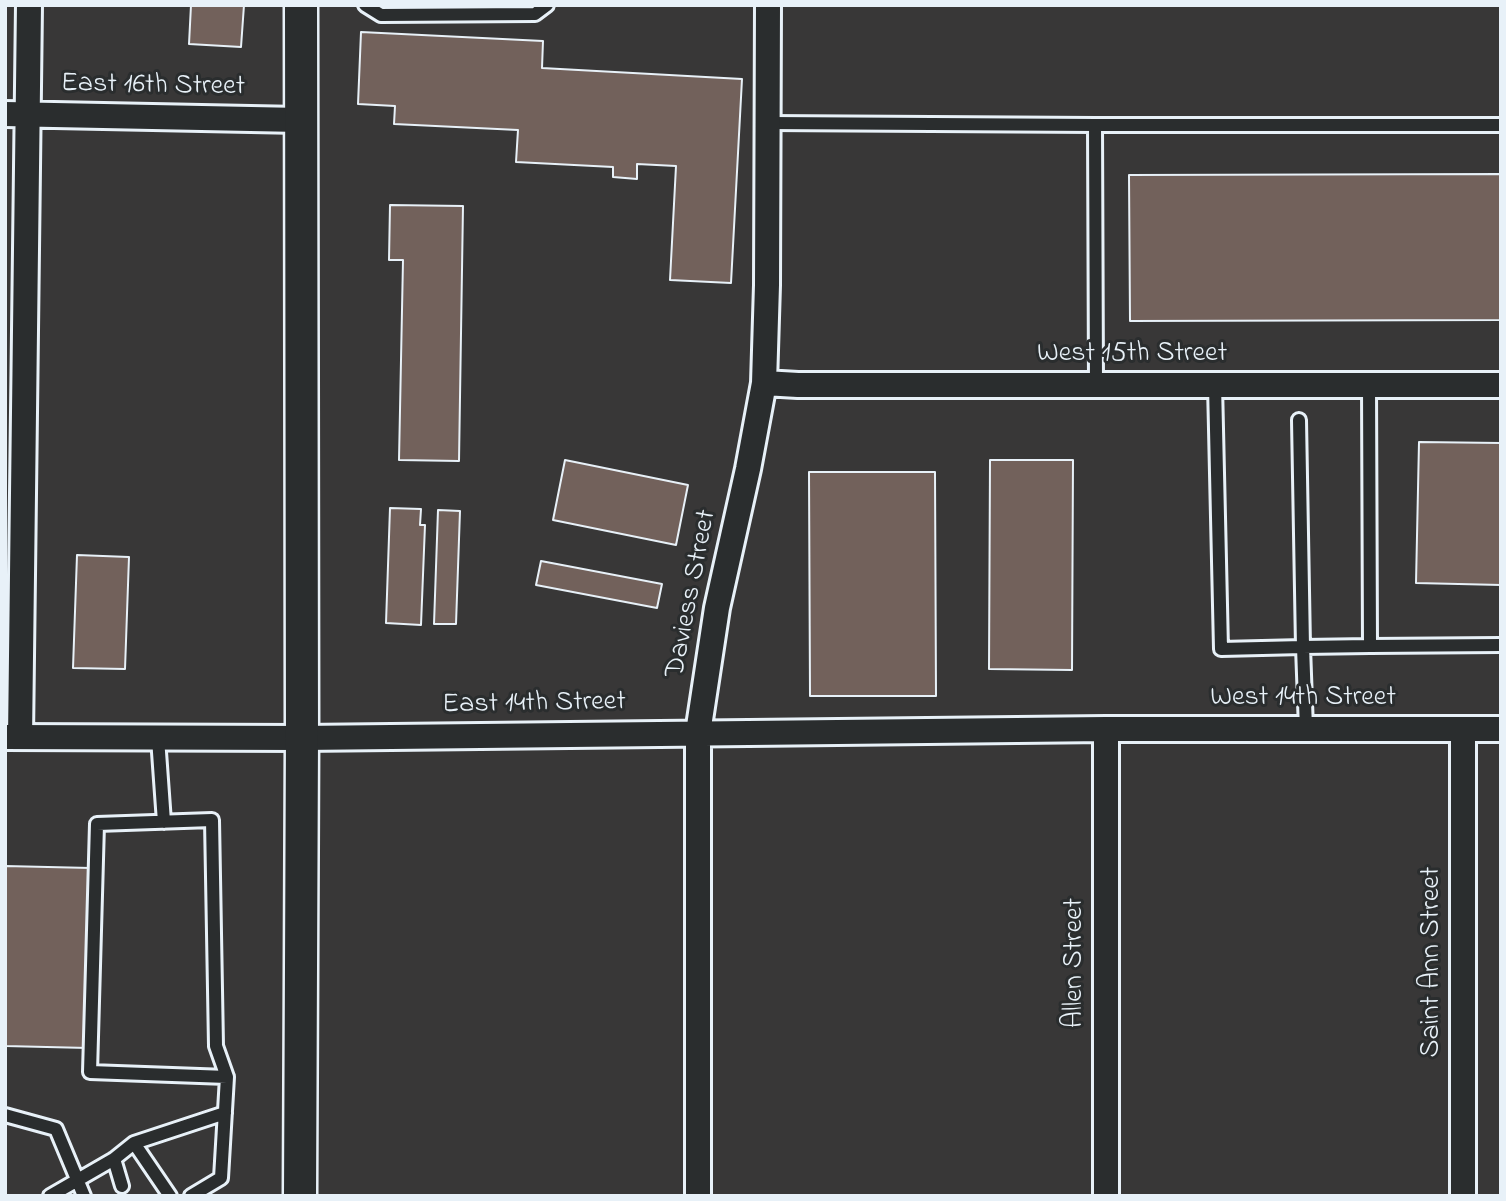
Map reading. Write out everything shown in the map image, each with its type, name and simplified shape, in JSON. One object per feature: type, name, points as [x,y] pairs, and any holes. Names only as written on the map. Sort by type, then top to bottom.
[{"type":"street","points":[[13,737],[16,114],[29,5]]},
{"type":"street","points":[[300,1196],[301,5]]},
{"type":"street","name":"Daviess Street","points":[[698,1196],[698,733],[717,608],[764,383],[768,5]]},
{"type":"street","name":"East 16th Street","points":[[16,114],[300,120]]},
{"type":"street","name":"West 15th Street","points":[[764,383],[1501,385]]},
{"type":"street","name":"East 14th Street","points":[[13,737],[302,738],[1106,729]]},
{"type":"street","name":"West 14th Street","points":[[1106,729],[1501,729]]},
{"type":"street","name":"Allen Street","points":[[1106,729],[1106,1196]]},
{"type":"street","name":"Saint Ann Street","points":[[1462,729],[1463,1196]]},
{"type":"lane","points":[[365,5],[381,15],[395,15],[535,14],[547,5]]},
{"type":"lane","points":[[768,123],[1501,125]]},
{"type":"lane","points":[[1095,125],[1096,385]]},
{"type":"lane","points":[[1215,385],[1221,649],[1501,645]]},
{"type":"lane","points":[[1369,385],[1370,646]]},
{"type":"lane","points":[[1299,420],[1306,729]]},
{"type":"lane","points":[[158,738],[164,822]]},
{"type":"lane","points":[[191,1196],[221,1178],[225,1113],[227,1077],[216,1046],[212,820],[97,824],[90,1072],[227,1077]]},
{"type":"lane","points":[[50,1196],[134,1143],[225,1113]]},
{"type":"lane","points":[[5,1115],[56,1129],[84,1196]]},
{"type":"lane","points":[[134,1143],[170,1196]]},
{"type":"lane","points":[[114,1158],[121,1186]]},
{"type":"building","points":[[191,5],[244,5],[241,47],[189,44]]},
{"type":"building","points":[[361,32],[543,41],[542,68],[742,79],[731,283],[670,280],[676,166],[637,164],[637,179],[613,177],[613,167],[516,162],[518,130],[394,124],[395,106],[358,104]]},
{"type":"building","points":[[1501,174],[1501,320],[1130,321],[1129,175]]},
{"type":"building","points":[[390,205],[463,206],[459,461],[399,460],[403,260],[389,260]]},
{"type":"building","points":[[1419,442],[1501,443],[1501,585],[1416,583]]},
{"type":"building","points":[[565,460],[688,485],[676,545],[553,520]]},
{"type":"building","points":[[990,460],[1073,460],[1072,670],[989,669]]},
{"type":"building","points":[[809,472],[935,472],[936,696],[810,696]]},
{"type":"building","points":[[390,508],[421,509],[420,525],[425,525],[421,625],[386,623]]},
{"type":"building","points":[[438,510],[460,511],[456,624],[434,624]]},
{"type":"building","points":[[77,555],[129,557],[125,669],[73,668]]},
{"type":"building","points":[[541,561],[662,584],[657,608],[536,585]]},
{"type":"building","points":[[5,866],[91,868],[88,1048],[5,1046]]}]
